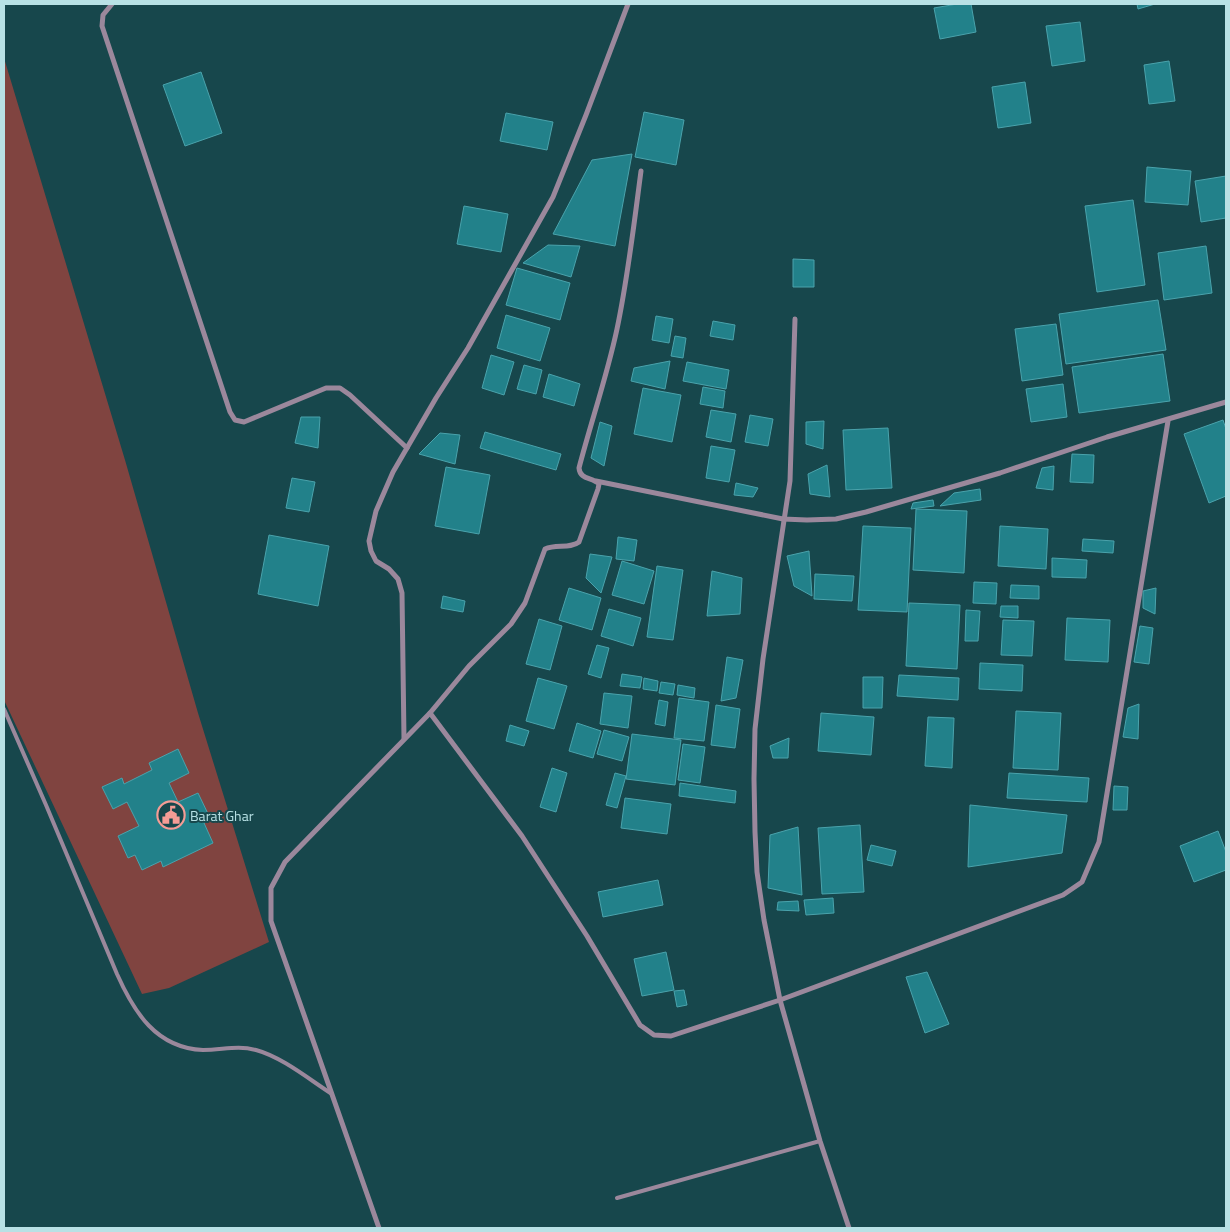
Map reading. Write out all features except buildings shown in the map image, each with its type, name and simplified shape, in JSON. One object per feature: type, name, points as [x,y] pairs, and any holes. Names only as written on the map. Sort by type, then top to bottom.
[{"type":"street","points":[[112,4],[102,15],[102,26],[230,412],[235,420],[244,422],[326,388],[340,388],[407,448]]},
{"type":"street","points":[[404,739],[402,593],[398,579],[389,569],[376,560],[371,551],[369,541],[376,511],[393,472],[436,398],[468,348],[553,196],[628,4]]},
{"type":"street","points":[[641,171],[631,252],[617,328],[606,374],[578,468],[579,473],[583,476],[783,519],[836,519],[1000,473],[1108,437],[1168,421],[1226,402]]},
{"type":"street","points":[[796,318],[790,481],[759,694],[754,780],[757,872],[764,920],[780,1000],[820,1141],[849,1228]]},
{"type":"street","points":[[430,713],[527,844],[587,936],[640,1024],[654,1035],[671,1036],[780,1000],[1063,895],[1082,882],[1099,842],[1168,421]]},
{"type":"street","points":[[379,1228],[271,921],[270,888],[285,862],[430,713],[469,666],[511,624],[525,603],[545,549],[572,546],[579,542],[598,489],[599,484],[596,480]]},
{"type":"lane","points":[[4,709],[116,974],[129,1002],[146,1024],[166,1040],[184,1047],[203,1050],[241,1046],[259,1050],[277,1059],[332,1094]]},
{"type":"lane","points":[[617,1198],[820,1141]]},
{"type":"shaded area","points":[[4,58],[125,460],[198,713],[269,942],[169,988],[142,994],[4,700]]},
{"type":"place","name":"Barat Ghar","points":[[171,815]]}]
